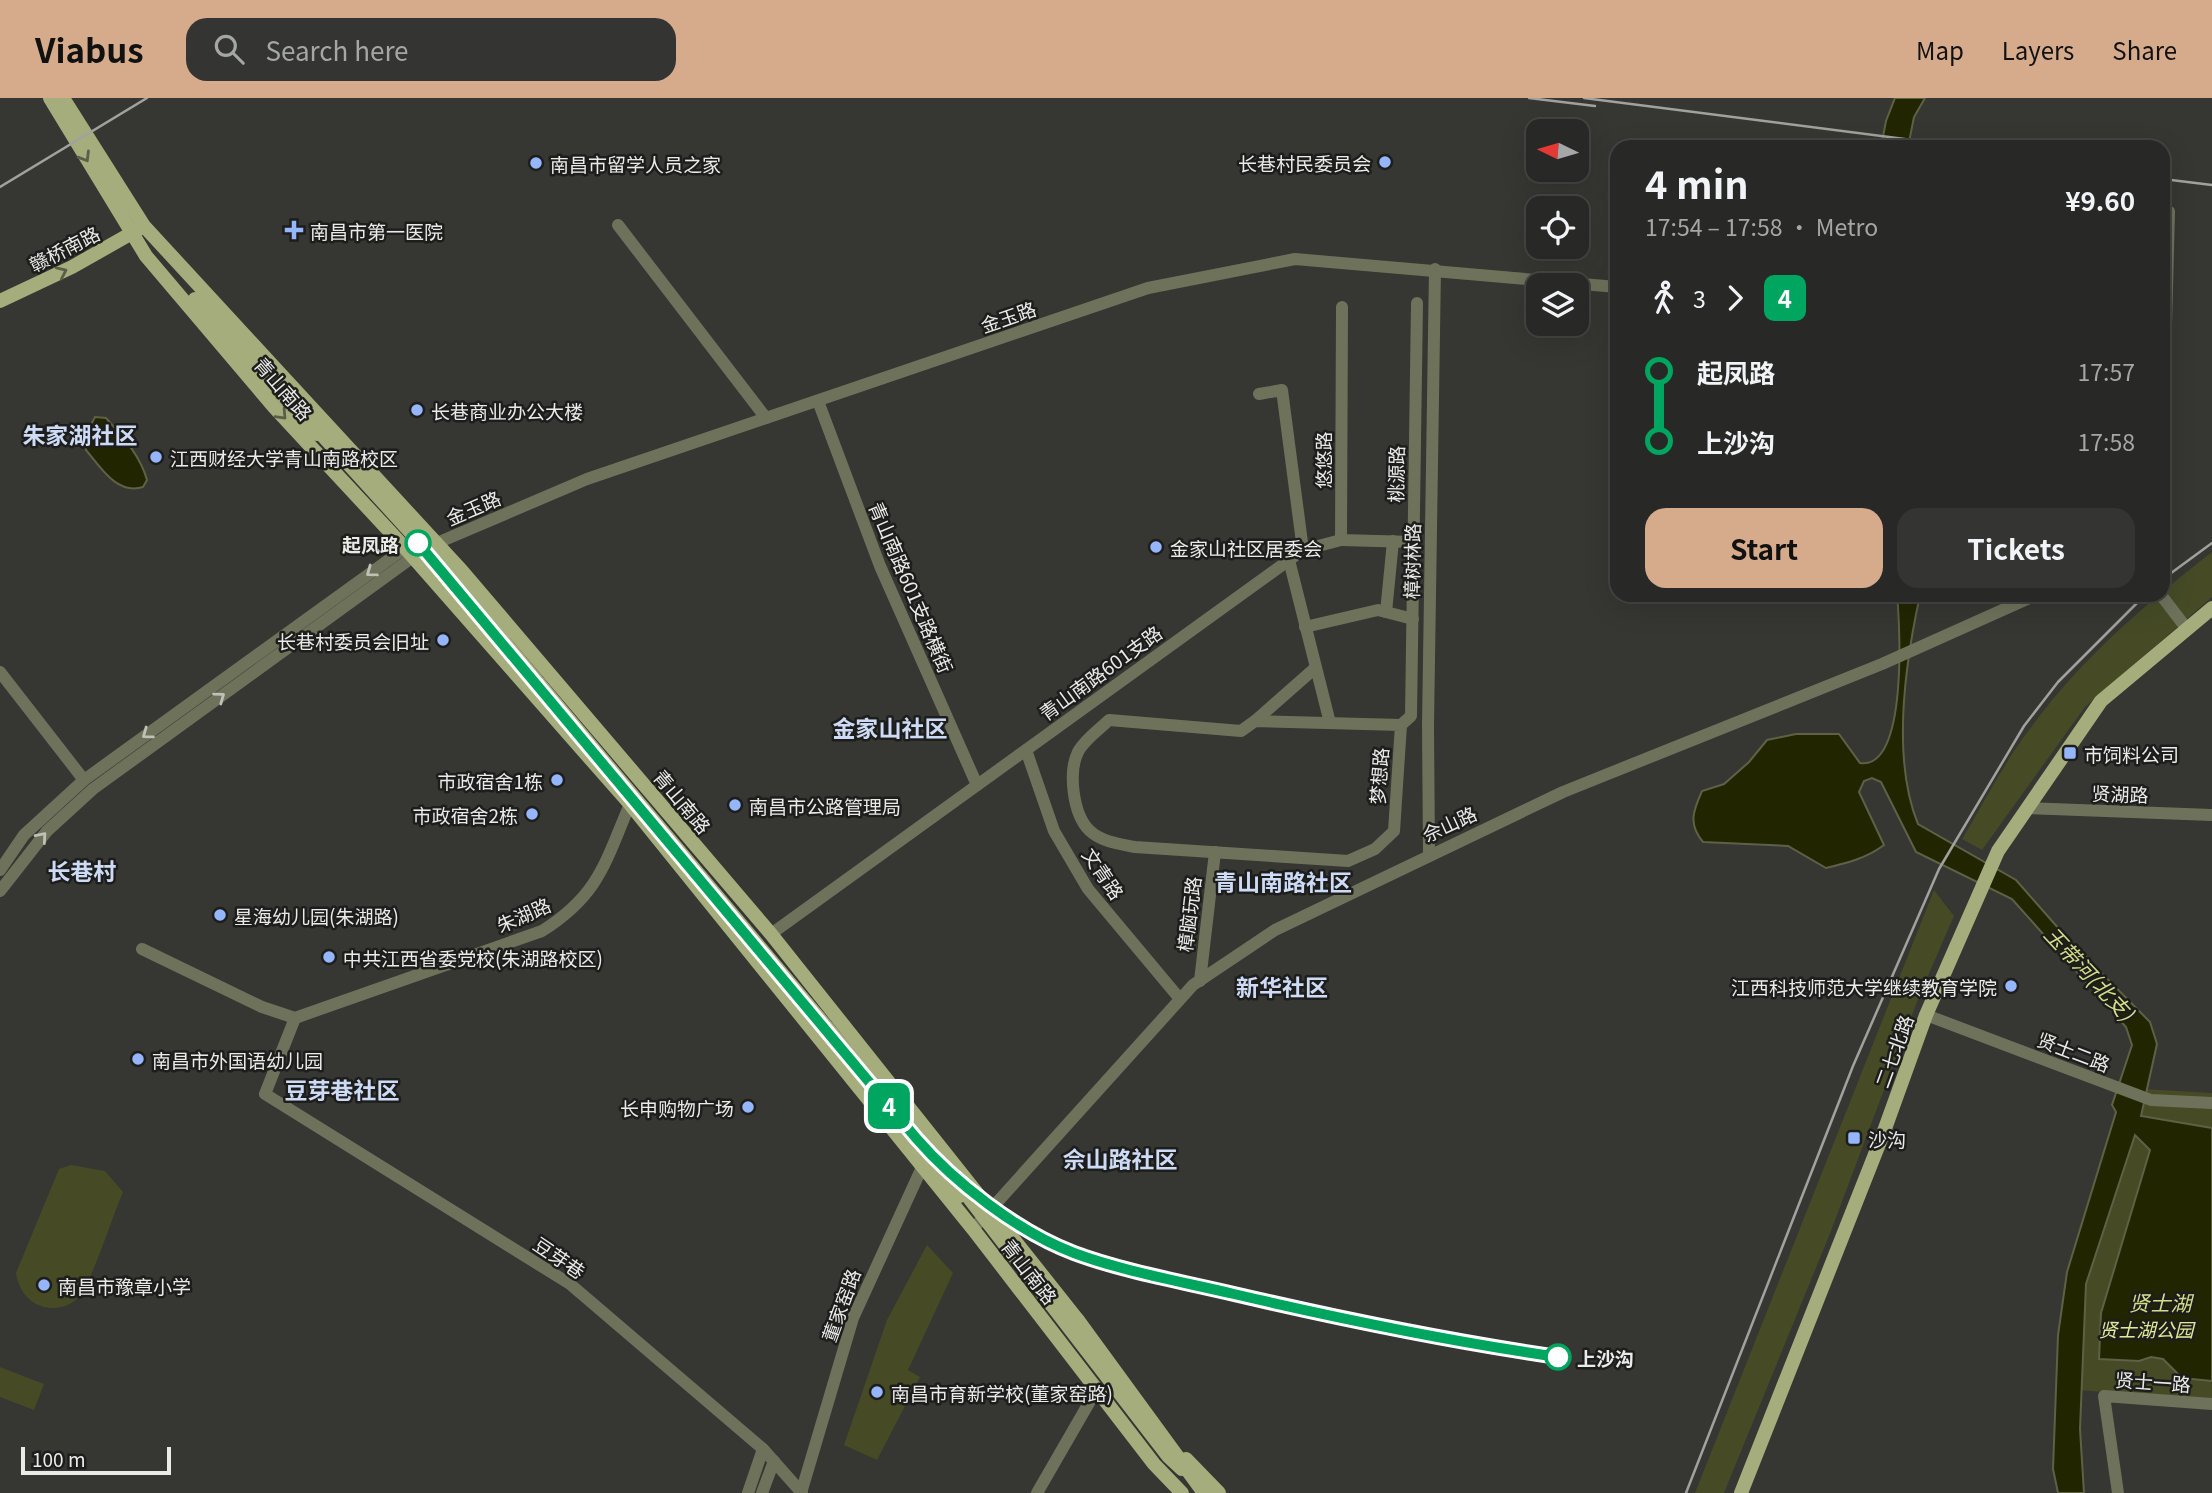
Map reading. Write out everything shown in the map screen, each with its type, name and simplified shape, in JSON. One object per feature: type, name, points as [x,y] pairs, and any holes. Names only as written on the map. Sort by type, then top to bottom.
[{"type":"main road","name":"青山南路","points":[[50,98],[146,256],[274,407],[420,545],[630,804],[928,1151],[982,1220],[1097,1389],[1176,1492]]},
{"type":"main road","name":"青山南路","points":[[63,98],[144,226],[420,545],[771,934],[928,1151],[982,1220],[1175,1449],[1219,1493]]},
{"type":"main road","name":"赣桥南路","points":[[0,301],[72,267],[144,226]]},
{"type":"main road","points":[[420,545],[686,844],[928,1151]]},
{"type":"main road","name":"二七北路","points":[[1741,1493],[1878,1146],[1926,1015],[1976,896],[1998,852],[2101,701],[2212,608]]},
{"type":"main road","points":[[982,1220],[1168,1456],[1204,1493]]},
{"type":"main road","points":[[982,1220],[1161,1461],[1176,1492]]},
{"type":"main road","name":"青山南路","points":[[1175,1449],[1191,1477]]},
{"type":"street","points":[[618,225],[766,418]]},
{"type":"street","name":"金玉路","points":[[420,545],[587,479],[1148,288],[1295,260],[1435,269],[1610,286]]},
{"type":"street","name":"樟树林路","points":[[1429,853],[1428,725],[1435,269]]},
{"type":"street","name":"桃源路","points":[[1401,725],[1411,716],[1417,303]]},
{"type":"street","name":"悠悠路","points":[[1341,540],[1342,306]]},
{"type":"street","points":[[1259,394],[1282,390],[1303,550],[1341,540],[1413,542]]},
{"type":"street","name":"青山南路601支路横街","points":[[818,401],[880,566],[977,785]]},
{"type":"street","points":[[1387,612],[1393,541]]},
{"type":"street","points":[[0,870],[24,835],[84,780],[420,545]]},
{"type":"street","points":[[0,891],[47,831],[93,789],[420,545]]},
{"type":"street","name":"青山南路601支路","points":[[771,934],[1303,550]]},
{"type":"street","points":[[1289,560],[1314,669],[1330,723]]},
{"type":"street","name":"佘山路","points":[[982,1220],[1180,999],[1200,981],[1275,930],[1429,853],[1624,765],[1882,664],[2021,602]]},
{"type":"street","points":[[2166,602],[2187,629]]},
{"type":"street","points":[[1305,627],[1378,610],[1413,619]]},
{"type":"street","points":[[1255,721],[1314,669]]},
{"type":"street","points":[[0,672],[84,780]]},
{"type":"street","name":"梦想路","points":[[1109,720],[1241,731],[1255,721],[1401,725],[1394,831],[1375,849],[1348,860],[1135,847],[1109,842],[1089,830],[1079,812],[1072,782],[1078,751],[1109,720]]},
{"type":"street","points":[[1401,725],[1428,725]]},
{"type":"street","name":"文青路","points":[[1026,750],[1054,831],[1087,889],[1180,999]]},
{"type":"street","name":"朱湖路","points":[[295,1018],[542,931],[561,919],[570,913],[597,882],[630,804]]},
{"type":"street","name":"贤湖路","points":[[2029,806],[2212,813]]},
{"type":"street","name":"樟脑玩路","points":[[1200,981],[1215,852]]},
{"type":"street","points":[[142,949],[262,1007],[295,1018]]},
{"type":"street","name":"贤士二路","points":[[1926,1015],[2151,1100],[2212,1103]]},
{"type":"street","name":"豆芽巷","points":[[295,1018],[265,1094],[570,1284],[763,1449],[802,1493]]},
{"type":"street","name":"董家窑路","points":[[802,1493],[853,1318],[928,1151]]},
{"type":"street","points":[[1037,1493],[1097,1389]]},
{"type":"street","name":"贤士一路","points":[[2118,1493],[2104,1396],[2212,1404]]},
{"type":"street","points":[[748,1493],[763,1449]]},
{"type":"street","points":[[762,1493],[774,1461]]},
{"type":"green space","points":[[2212,552],[2212,597],[2085,707],[1982,850],[1962,839],[2002,770],[2048,705],[2091,657],[2151,602],[2170,602],[2170,586]]},
{"type":"green space","points":[[1934,890],[1954,916],[1920,994],[1831,1231],[1724,1493],[1695,1493]]},
{"type":"green space","name":"贤士湖","points":[[2143,1089],[2212,1093],[2212,1400],[2078,1390],[2084,1283]]},
{"type":"green space","points":[[71,1165],[105,1171],[123,1192],[98,1259],[81,1294],[68,1305],[46,1307],[27,1297],[16,1273],[59,1169]]},
{"type":"green space","points":[[927,1245],[953,1273],[908,1370],[920,1377],[877,1460],[844,1445],[887,1320]]},
{"type":"green space","points":[[0,1367],[44,1384],[34,1410],[0,1397]]},
{"type":"water","points":[[1895,98],[1925,98],[1914,117],[1909,140],[1882,140]]},
{"type":"water","points":[[95,417],[106,418],[130,447],[147,480],[143,487],[117,484],[86,450],[87,432]]},
{"type":"water","name":"玉带河(北支)","points":[[1897,602],[1919,602],[1903,711],[1905,770],[1918,824],[2016,880],[2066,937],[2150,1022],[2157,1044],[2141,1116],[2212,1128],[2212,1381],[2182,1378],[2163,1359],[2099,1359],[2101,1313],[2150,1150],[2135,1135],[2086,1284],[2080,1429],[2084,1493],[2058,1493],[2053,1469],[2058,1335],[2067,1272],[2116,1112],[2112,1105],[2132,1045],[2126,1027],[2012,899],[1916,852],[1881,782],[1872,778],[1864,781],[1859,792],[1884,845],[1864,857],[1826,868],[1788,846],[1703,842],[1695,829],[1694,811],[1702,791],[1724,784],[1749,762],[1767,740],[1796,734],[1839,734],[1860,763],[1875,759],[1886,744],[1894,721],[1898,693]]},
{"type":"railway","points":[[0,187],[147,98]]},
{"type":"railway","points":[[1529,98],[1595,106]]},
{"type":"railway","points":[[1584,98],[1912,140]]},
{"type":"railway","points":[[2170,180],[2212,185]]},
{"type":"railway","points":[[2170,574],[2212,543]]},
{"type":"railway","points":[[1686,1493],[1853,1066],[1939,869],[2024,726],[2058,682],[2138,602]]},
{"type":"metro line","name":"4","points":[[418,543],[916,1138],[933,1157],[974,1192],[1021,1224],[1073,1253],[1185,1283],[1445,1341],[1558,1357]]},
{"type":"place","name":"长巷村民委员会","points":[[1385,162]]},
{"type":"place","name":"南昌市留学人员之家","points":[[536,163]]},
{"type":"place","name":"南昌市第一医院","points":[[294,230]]},
{"type":"place","name":"长巷商业办公大楼","points":[[417,410]]},
{"type":"place","name":"江西财经大学青山南路校区","points":[[156,457]]},
{"type":"place","name":"起凤路","points":[[418,543]]},
{"type":"place","name":"金家山社区居委会","points":[[1156,547]]},
{"type":"place","name":"长巷村委员会旧址","points":[[443,640]]},
{"type":"place","name":"市饲料公司","points":[[2070,753]]},
{"type":"place","name":"市政宿舍1栋","points":[[557,780]]},
{"type":"place","name":"南昌市公路管理局","points":[[735,805]]},
{"type":"place","name":"市政宿舍2栋","points":[[532,814]]},
{"type":"place","name":"星海幼儿园(朱湖路)","points":[[220,915]]},
{"type":"place","name":"中共江西省委党校(朱湖路校区)","points":[[329,957]]},
{"type":"place","name":"江西科技师范大学继续教育学院","points":[[2011,986]]},
{"type":"place","name":"南昌市外国语幼儿园","points":[[138,1059]]},
{"type":"place","name":"长申购物广场","points":[[748,1107]]},
{"type":"place","name":"沙沟","points":[[1854,1138]]},
{"type":"place","name":"南昌市豫章小学","points":[[44,1285]]},
{"type":"place","name":"上沙沟","points":[[1558,1357]]},
{"type":"place","name":"南昌市育新学校(董家窑路)","points":[[877,1392]]},
{"type":"district","name":"朱家湖社区","points":[[80,434]]},
{"type":"district","name":"金家山社区","points":[[890,727]]},
{"type":"district","name":"长巷村","points":[[82,870]]},
{"type":"district","name":"青山南路社区","points":[[1283,881]]},
{"type":"district","name":"新华社区","points":[[1282,986]]},
{"type":"district","name":"豆芽巷社区","points":[[342,1089]]},
{"type":"district","name":"佘山路社区","points":[[1120,1158]]},
{"type":"park label","name":"贤士湖公园","points":[[2146,1328]]}]
